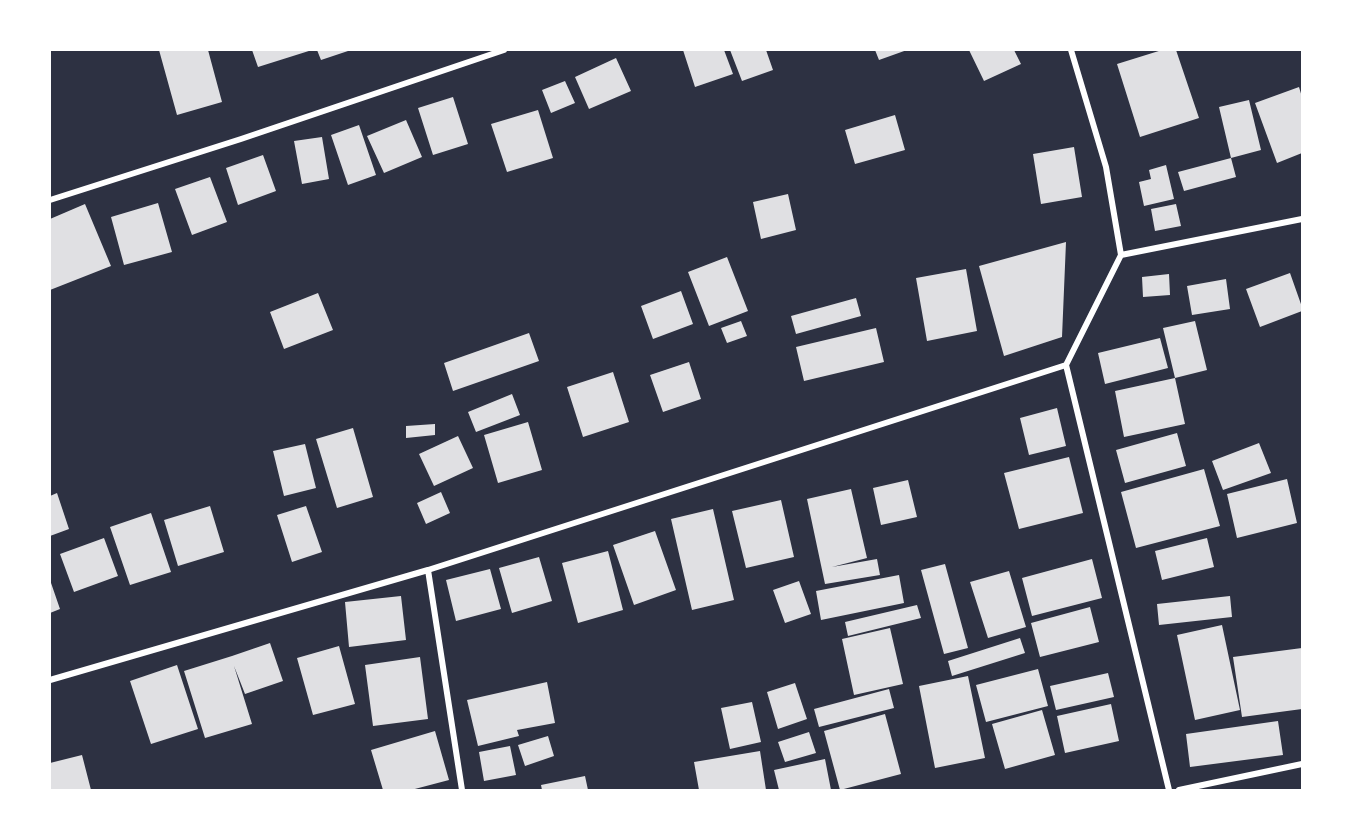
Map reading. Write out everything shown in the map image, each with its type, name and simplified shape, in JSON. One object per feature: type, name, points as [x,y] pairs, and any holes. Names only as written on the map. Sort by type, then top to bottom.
[{"type":"street","points":[[50,200],[504,50]]},
{"type":"street","points":[[1071,50],[1106,167],[1121,255],[1066,365],[1169,790]]},
{"type":"street","points":[[1121,255],[1302,219]]},
{"type":"street","points":[[50,680],[428,570],[1066,365]]},
{"type":"street","points":[[428,570],[462,790]]},
{"type":"street","points":[[1179,790],[1302,764]]},
{"type":"building","points":[[159,50],[208,50],[222,102],[177,115]]},
{"type":"building","points":[[252,50],[312,50],[258,67]]},
{"type":"building","points":[[317,50],[351,50],[321,60]]},
{"type":"building","points":[[683,50],[724,50],[733,74],[695,87]]},
{"type":"building","points":[[730,50],[766,50],[773,70],[742,81]]},
{"type":"building","points":[[875,50],[907,50],[879,60]]},
{"type":"building","points":[[969,50],[1014,50],[1021,64],[984,81]]},
{"type":"building","points":[[1162,50],[1176,50],[1199,118],[1140,137],[1117,64]]},
{"type":"building","points":[[616,58],[631,91],[589,109],[575,77]]},
{"type":"building","points":[[565,81],[575,103],[551,113],[542,90]]},
{"type":"building","points":[[1299,87],[1302,97],[1302,153],[1277,163],[1255,103]]},
{"type":"building","points":[[453,97],[468,144],[433,155],[418,108]]},
{"type":"building","points":[[1249,100],[1261,150],[1231,158],[1219,107]]},
{"type":"building","points":[[538,110],[553,158],[507,172],[491,124]]},
{"type":"building","points":[[895,115],[905,150],[855,164],[845,130]]},
{"type":"building","points":[[406,120],[422,157],[384,173],[367,136]]},
{"type":"building","points":[[359,125],[376,175],[348,185],[331,135]]},
{"type":"building","points":[[322,137],[329,179],[302,184],[294,141]]},
{"type":"building","points":[[1074,147],[1082,197],[1041,204],[1033,154]]},
{"type":"building","points":[[263,155],[276,191],[238,205],[226,168]]},
{"type":"building","points":[[1231,158],[1236,177],[1184,191],[1178,172]]},
{"type":"building","points":[[1166,165],[1174,199],[1144,206],[1139,182],[1151,179],[1149,170]]},
{"type":"building","points":[[210,177],[227,222],[192,235],[175,189]]},
{"type":"building","points":[[788,194],[796,230],[761,239],[753,202]]},
{"type":"building","points":[[158,203],[172,252],[124,265],[111,217]]},
{"type":"building","points":[[85,204],[111,266],[50,290],[50,219]]},
{"type":"building","points":[[1176,204],[1181,226],[1155,231],[1151,209]]},
{"type":"building","points":[[1066,242],[1062,337],[1004,356],[979,266]]},
{"type":"building","points":[[727,257],[748,311],[709,326],[688,272]]},
{"type":"building","points":[[966,269],[977,331],[927,341],[916,278]]},
{"type":"building","points":[[1290,273],[1302,311],[1260,327],[1246,289]]},
{"type":"building","points":[[1169,274],[1170,295],[1143,297],[1142,277]]},
{"type":"building","points":[[1226,279],[1230,309],[1192,315],[1187,286]]},
{"type":"building","points":[[681,291],[693,324],[653,339],[641,306]]},
{"type":"building","points":[[318,293],[333,330],[284,349],[270,312]]},
{"type":"building","points":[[856,298],[861,316],[796,334],[791,316]]},
{"type":"building","points":[[741,321],[747,336],[727,343],[721,328]]},
{"type":"building","points":[[1195,321],[1207,370],[1175,378],[1163,328]]},
{"type":"building","points":[[876,328],[884,362],[804,381],[796,347]]},
{"type":"building","points":[[529,333],[539,361],[453,391],[444,363]]},
{"type":"building","points":[[1160,338],[1168,368],[1105,384],[1098,353]]},
{"type":"building","points":[[689,362],[701,399],[663,412],[650,375]]},
{"type":"building","points":[[613,372],[629,422],[583,437],[567,387]]},
{"type":"building","points":[[1175,378],[1185,424],[1124,437],[1115,391]]},
{"type":"building","points":[[512,394],[520,415],[476,432],[468,412]]},
{"type":"building","points":[[1057,408],[1066,446],[1029,455],[1020,418]]},
{"type":"building","points":[[528,422],[542,470],[498,483],[484,435]]},
{"type":"building","points":[[435,424],[435,435],[406,438],[406,426]]},
{"type":"building","points":[[353,428],[373,497],[337,508],[316,439]]},
{"type":"building","points":[[1177,433],[1186,466],[1125,483],[1116,450]]},
{"type":"building","points":[[458,436],[473,468],[434,486],[419,454]]},
{"type":"building","points":[[1259,443],[1271,473],[1223,490],[1212,461]]},
{"type":"building","points":[[305,444],[316,488],[284,496],[273,451]]},
{"type":"building","points":[[1069,457],[1083,513],[1019,529],[1004,473]]},
{"type":"building","points":[[1204,469],[1220,526],[1136,548],[1121,492]]},
{"type":"building","points":[[1287,479],[1297,523],[1237,538],[1227,494]]},
{"type":"building","points":[[908,480],[917,517],[881,525],[873,488]]},
{"type":"building","points":[[851,489],[867,558],[832,567],[877,559],[880,575],[825,584],[807,499]]},
{"type":"building","points":[[441,492],[450,513],[426,524],[417,503]]},
{"type":"building","points":[[57,493],[69,529],[50,536],[50,496]]},
{"type":"building","points":[[781,500],[794,557],[746,568],[732,511]]},
{"type":"building","points":[[210,506],[224,552],[178,566],[164,520]]},
{"type":"building","points":[[306,506],[322,552],[292,562],[277,515]]},
{"type":"building","points":[[713,509],[734,600],[692,610],[671,519]]},
{"type":"building","points":[[151,513],[171,572],[130,585],[110,527]]},
{"type":"building","points":[[655,531],[676,590],[634,605],[613,545]]},
{"type":"building","points":[[104,538],[118,576],[74,592],[60,554]]},
{"type":"building","points":[[1207,538],[1214,567],[1162,580],[1155,551]]},
{"type":"building","points":[[608,551],[623,610],[578,623],[562,563]]},
{"type":"building","points":[[539,557],[552,601],[512,613],[499,568]]},
{"type":"building","points":[[1092,559],[1102,598],[1032,616],[1022,578]]},
{"type":"building","points":[[945,564],[968,648],[944,654],[921,570]]},
{"type":"building","points":[[490,569],[501,609],[456,621],[446,580]]},
{"type":"building","points":[[1009,571],[1026,627],[988,638],[970,582]]},
{"type":"building","points":[[899,575],[904,603],[821,620],[816,591]]},
{"type":"building","points":[[50,580],[60,609],[50,613]]},
{"type":"building","points":[[799,581],[811,614],[785,623],[773,590]]},
{"type":"building","points":[[401,596],[406,640],[349,647],[345,602]]},
{"type":"building","points":[[1230,596],[1232,617],[1159,625],[1157,604]]},
{"type":"building","points":[[917,605],[921,618],[848,636],[845,622]]},
{"type":"building","points":[[1090,607],[1099,642],[1040,657],[1031,623]]},
{"type":"building","points":[[1222,625],[1240,710],[1195,720],[1177,635]]},
{"type":"building","points":[[890,628],[903,684],[854,695],[842,639]]},
{"type":"building","points":[[1020,638],[1025,653],[952,676],[948,661]]},
{"type":"building","points":[[270,643],[283,681],[245,694],[234,666],[252,724],[205,738],[184,671]]},
{"type":"building","points":[[339,646],[355,704],[313,715],[297,658]]},
{"type":"building","points":[[1302,648],[1302,709],[1242,717],[1233,657]]},
{"type":"building","points":[[420,657],[428,719],[373,726],[365,665]]},
{"type":"building","points":[[177,665],[198,729],[151,744],[130,681]]},
{"type":"building","points":[[1038,669],[1048,706],[986,722],[976,685]]},
{"type":"building","points":[[1108,673],[1114,697],[1056,710],[1050,686]]},
{"type":"building","points":[[968,676],[985,758],[935,768],[919,686]]},
{"type":"building","points":[[547,682],[555,723],[517,730],[519,736],[478,746],[467,700]]},
{"type":"building","points":[[795,683],[807,719],[778,729],[767,692]]},
{"type":"building","points":[[889,689],[894,708],[819,727],[814,709]]},
{"type":"building","points":[[752,702],[761,742],[730,749],[721,708]]},
{"type":"building","points":[[1111,704],[1119,741],[1065,753],[1057,716]]},
{"type":"building","points":[[1042,710],[1055,755],[1005,769],[992,724]]},
{"type":"building","points":[[885,714],[901,774],[840,790],[824,731]]},
{"type":"building","points":[[1278,721],[1283,755],[1190,767],[1186,734]]},
{"type":"building","points":[[435,731],[449,780],[411,790],[383,790],[371,750]]},
{"type":"building","points":[[809,732],[816,753],[785,762],[778,742]]},
{"type":"building","points":[[548,736],[554,756],[525,766],[518,745]]},
{"type":"building","points":[[510,746],[516,775],[484,781],[479,752]]},
{"type":"building","points":[[760,751],[766,790],[699,790],[694,762]]},
{"type":"building","points":[[82,755],[91,790],[50,790],[50,763]]},
{"type":"building","points":[[825,759],[831,790],[779,790],[774,770]]},
{"type":"building","points":[[585,776],[588,790],[542,790],[541,785]]}]
